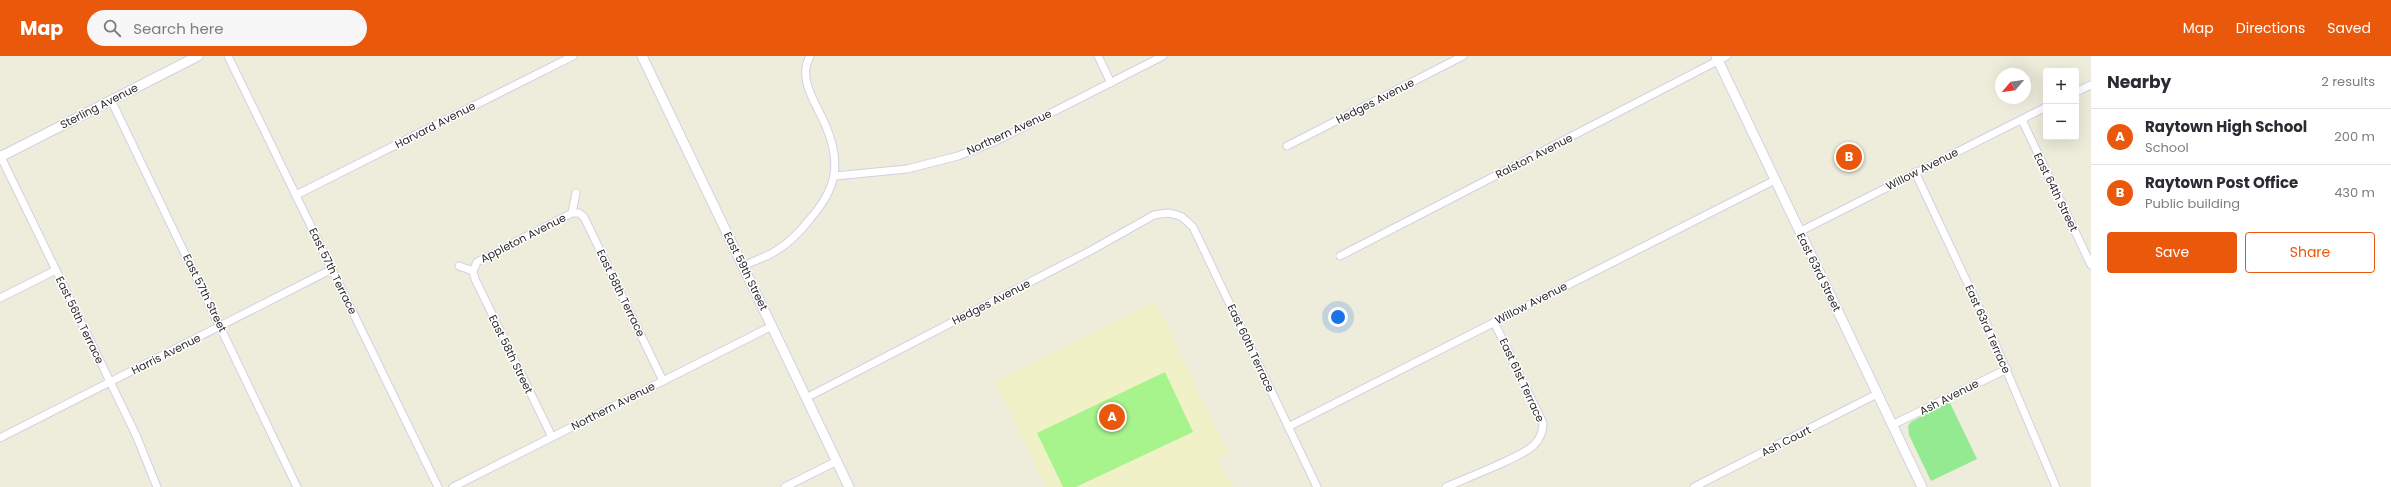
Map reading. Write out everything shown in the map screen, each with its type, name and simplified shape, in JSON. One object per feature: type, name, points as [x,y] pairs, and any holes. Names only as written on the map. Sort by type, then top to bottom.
[{"type":"street","name":"Sterling Avenue","points":[[0,156],[198,56]]},
{"type":"street","name":"East 57th Terrace","points":[[228,56],[438,487]]},
{"type":"street","name":"Harvard Avenue","points":[[296,195],[573,56]]},
{"type":"street","name":"East 59th Street","points":[[642,56],[849,487]]},
{"type":"street","points":[[743,266],[774,252],[799,232],[824,203],[834,176],[834,149],[825,125],[809,93],[806,78],[807,62],[810,56]]},
{"type":"street","points":[[1098,56],[1111,83]]},
{"type":"street","name":"Northern Avenue","points":[[834,176],[907,169],[958,156],[996,141],[1163,56]]},
{"type":"street","name":"Hedges Avenue","points":[[1287,146],[1463,56]]},
{"type":"street","name":"Ralston Avenue","points":[[1340,256],[1717,58],[1727,56]]},
{"type":"street","name":"East 63rd Street","points":[[1717,58],[1922,487]]},
{"type":"street","points":[[2079,91],[2091,85]]},
{"type":"street","name":"East 57th Street","points":[[111,100],[221,326],[297,487]]},
{"type":"street","name":"Willow Avenue","points":[[1799,232],[1915,172],[2043,109]]},
{"type":"street","name":"East 64th Street","points":[[2022,120],[2091,265]]},
{"type":"street","name":"East 56th Terrace","points":[[0,156],[136,435],[158,487]]},
{"type":"street","name":"East 63rd Terrace","points":[[1915,172],[2007,369],[2056,487]]},
{"type":"street","name":"Willow Avenue","points":[[1288,427],[1775,180]]},
{"type":"street","name":"Appleton Avenue","points":[[459,266],[473,271],[477,262],[572,213],[576,193]]},
{"type":"street","name":"East 58th Terrace","points":[[572,213],[579,213],[584,217],[663,381]]},
{"type":"street","name":"Hedges Avenue","points":[[806,398],[1090,251],[1154,216],[1168,213],[1177,215]]},
{"type":"street","name":"East 60th Terrace","points":[[1177,215],[1182,217],[1193,227],[1317,487]]},
{"type":"street","name":"Harris Avenue","points":[[0,438],[111,383],[332,269]]},
{"type":"street","points":[[0,298],[56,270]]},
{"type":"street","name":"East 58th Street","points":[[473,271],[474,279],[552,437]]},
{"type":"street","name":"East 61st Terrace","points":[[1446,487],[1527,450],[1539,439],[1543,423],[1494,322]]},
{"type":"street","name":"Northern Avenue","points":[[453,487],[772,326]]},
{"type":"street","name":"Ash Avenue","points":[[1892,425],[2007,369]]},
{"type":"street","name":"Ash Court","points":[[1694,487],[1877,394]]},
{"type":"street","points":[[785,487],[837,461]]},
{"type":"shaded area","points":[[1156,302],[1228,453],[1217,458],[1233,487],[1046,487],[995,381]]},
{"type":"green space","points":[[1165,372],[1193,432],[1076,487],[1063,487],[1037,433]]},
{"type":"green space","points":[[1949,401],[1977,459],[1931,481],[1909,435],[1908,426],[1911,422]]},
{"type":"place","name":"Raytown Post Office","points":[[1849,157]]},
{"type":"place","name":"Raytown High School","points":[[1112,417]]}]
